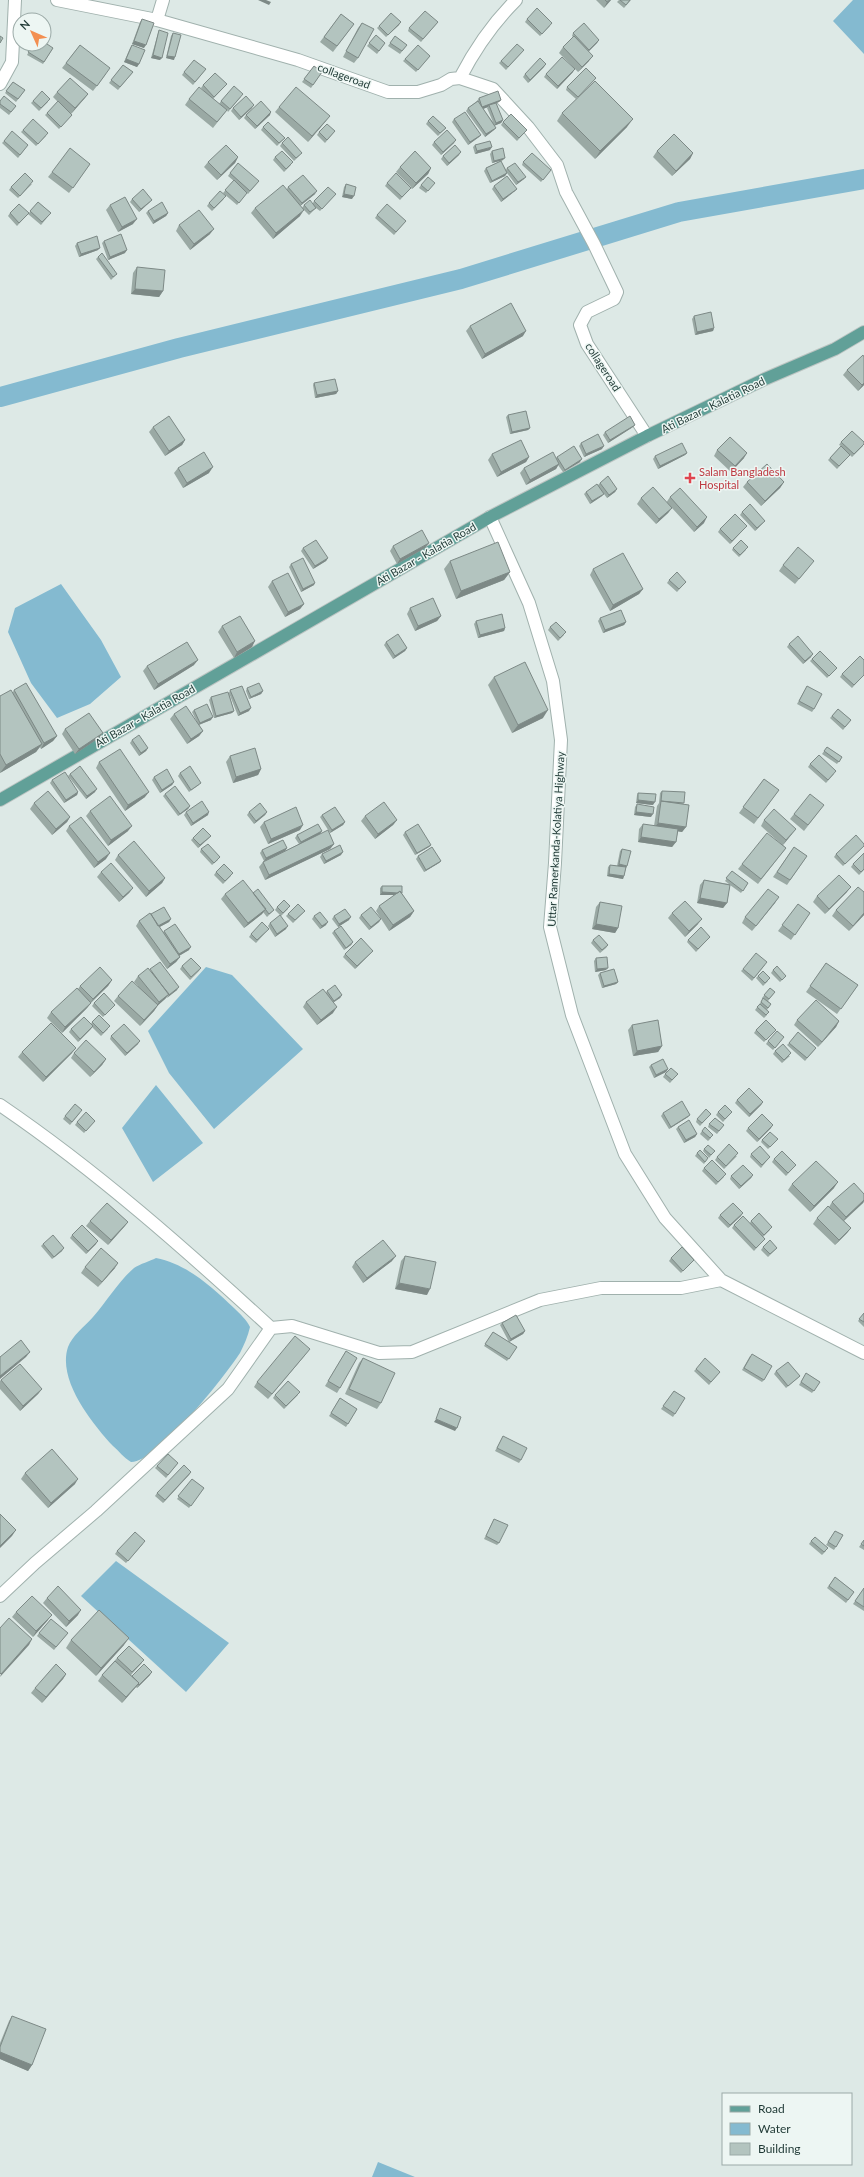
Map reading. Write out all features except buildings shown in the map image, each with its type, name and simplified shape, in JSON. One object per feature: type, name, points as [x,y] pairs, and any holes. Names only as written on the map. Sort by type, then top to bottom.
[{"type":"main road","name":"Ati Bazar - Kalatia Road","points":[[0,800],[490,517],[647,436],[765,379],[816,358],[864,332]]},
{"type":"street","points":[[0,84],[12,62],[15,0]]},
{"type":"street","name":"collageroad","points":[[57,0],[157,20],[298,60],[388,92],[418,92],[441,85],[451,79],[460,78],[493,89],[506,101],[557,165],[560,178],[572,204],[594,244],[617,292],[614,299],[588,312],[580,325],[587,344],[647,436]]},
{"type":"street","points":[[157,20],[163,0]]},
{"type":"street","points":[[460,78],[474,52],[503,13],[516,0]]},
{"type":"street","name":"Uttar Ramerkanda-Kolatiya Highway","points":[[490,517],[529,603],[553,681],[561,740],[555,863],[550,927],[572,1015],[625,1154],[665,1218],[721,1280],[864,1353]]},
{"type":"street","points":[[0,1105],[38,1131],[181,1245],[271,1328],[292,1326],[379,1353],[412,1352],[540,1300],[601,1288],[682,1288],[721,1280]]},
{"type":"street","points":[[0,1596],[96,1511],[228,1389],[271,1328]]},
{"type":"water","points":[[853,0],[864,0],[864,54],[833,21]]},
{"type":"water","points":[[61,584],[101,640],[121,677],[90,704],[57,718],[31,683],[8,632],[15,608]]},
{"type":"water","points":[[206,967],[232,975],[303,1049],[214,1129],[169,1073],[148,1031]]},
{"type":"water","points":[[156,1085],[203,1143],[153,1182],[122,1128]]},
{"type":"water","points":[[156,1258],[178,1265],[198,1277],[234,1308],[245,1319],[250,1327],[240,1353],[206,1398],[157,1449],[143,1459],[131,1462],[113,1446],[78,1400],[67,1373],[66,1360],[68,1347],[72,1339],[93,1317],[123,1279],[134,1268]]},
{"type":"water","points":[[116,1561],[229,1643],[186,1692],[81,1596]]},
{"type":"water","points":[[378,2162],[415,2177],[372,2177]]},
{"type":"waterway","points":[[0,397],[179,348],[461,279],[679,212],[864,179]]},
{"type":"place","name":"Salam Bangladesh Hospital","points":[[690,478]]}]
